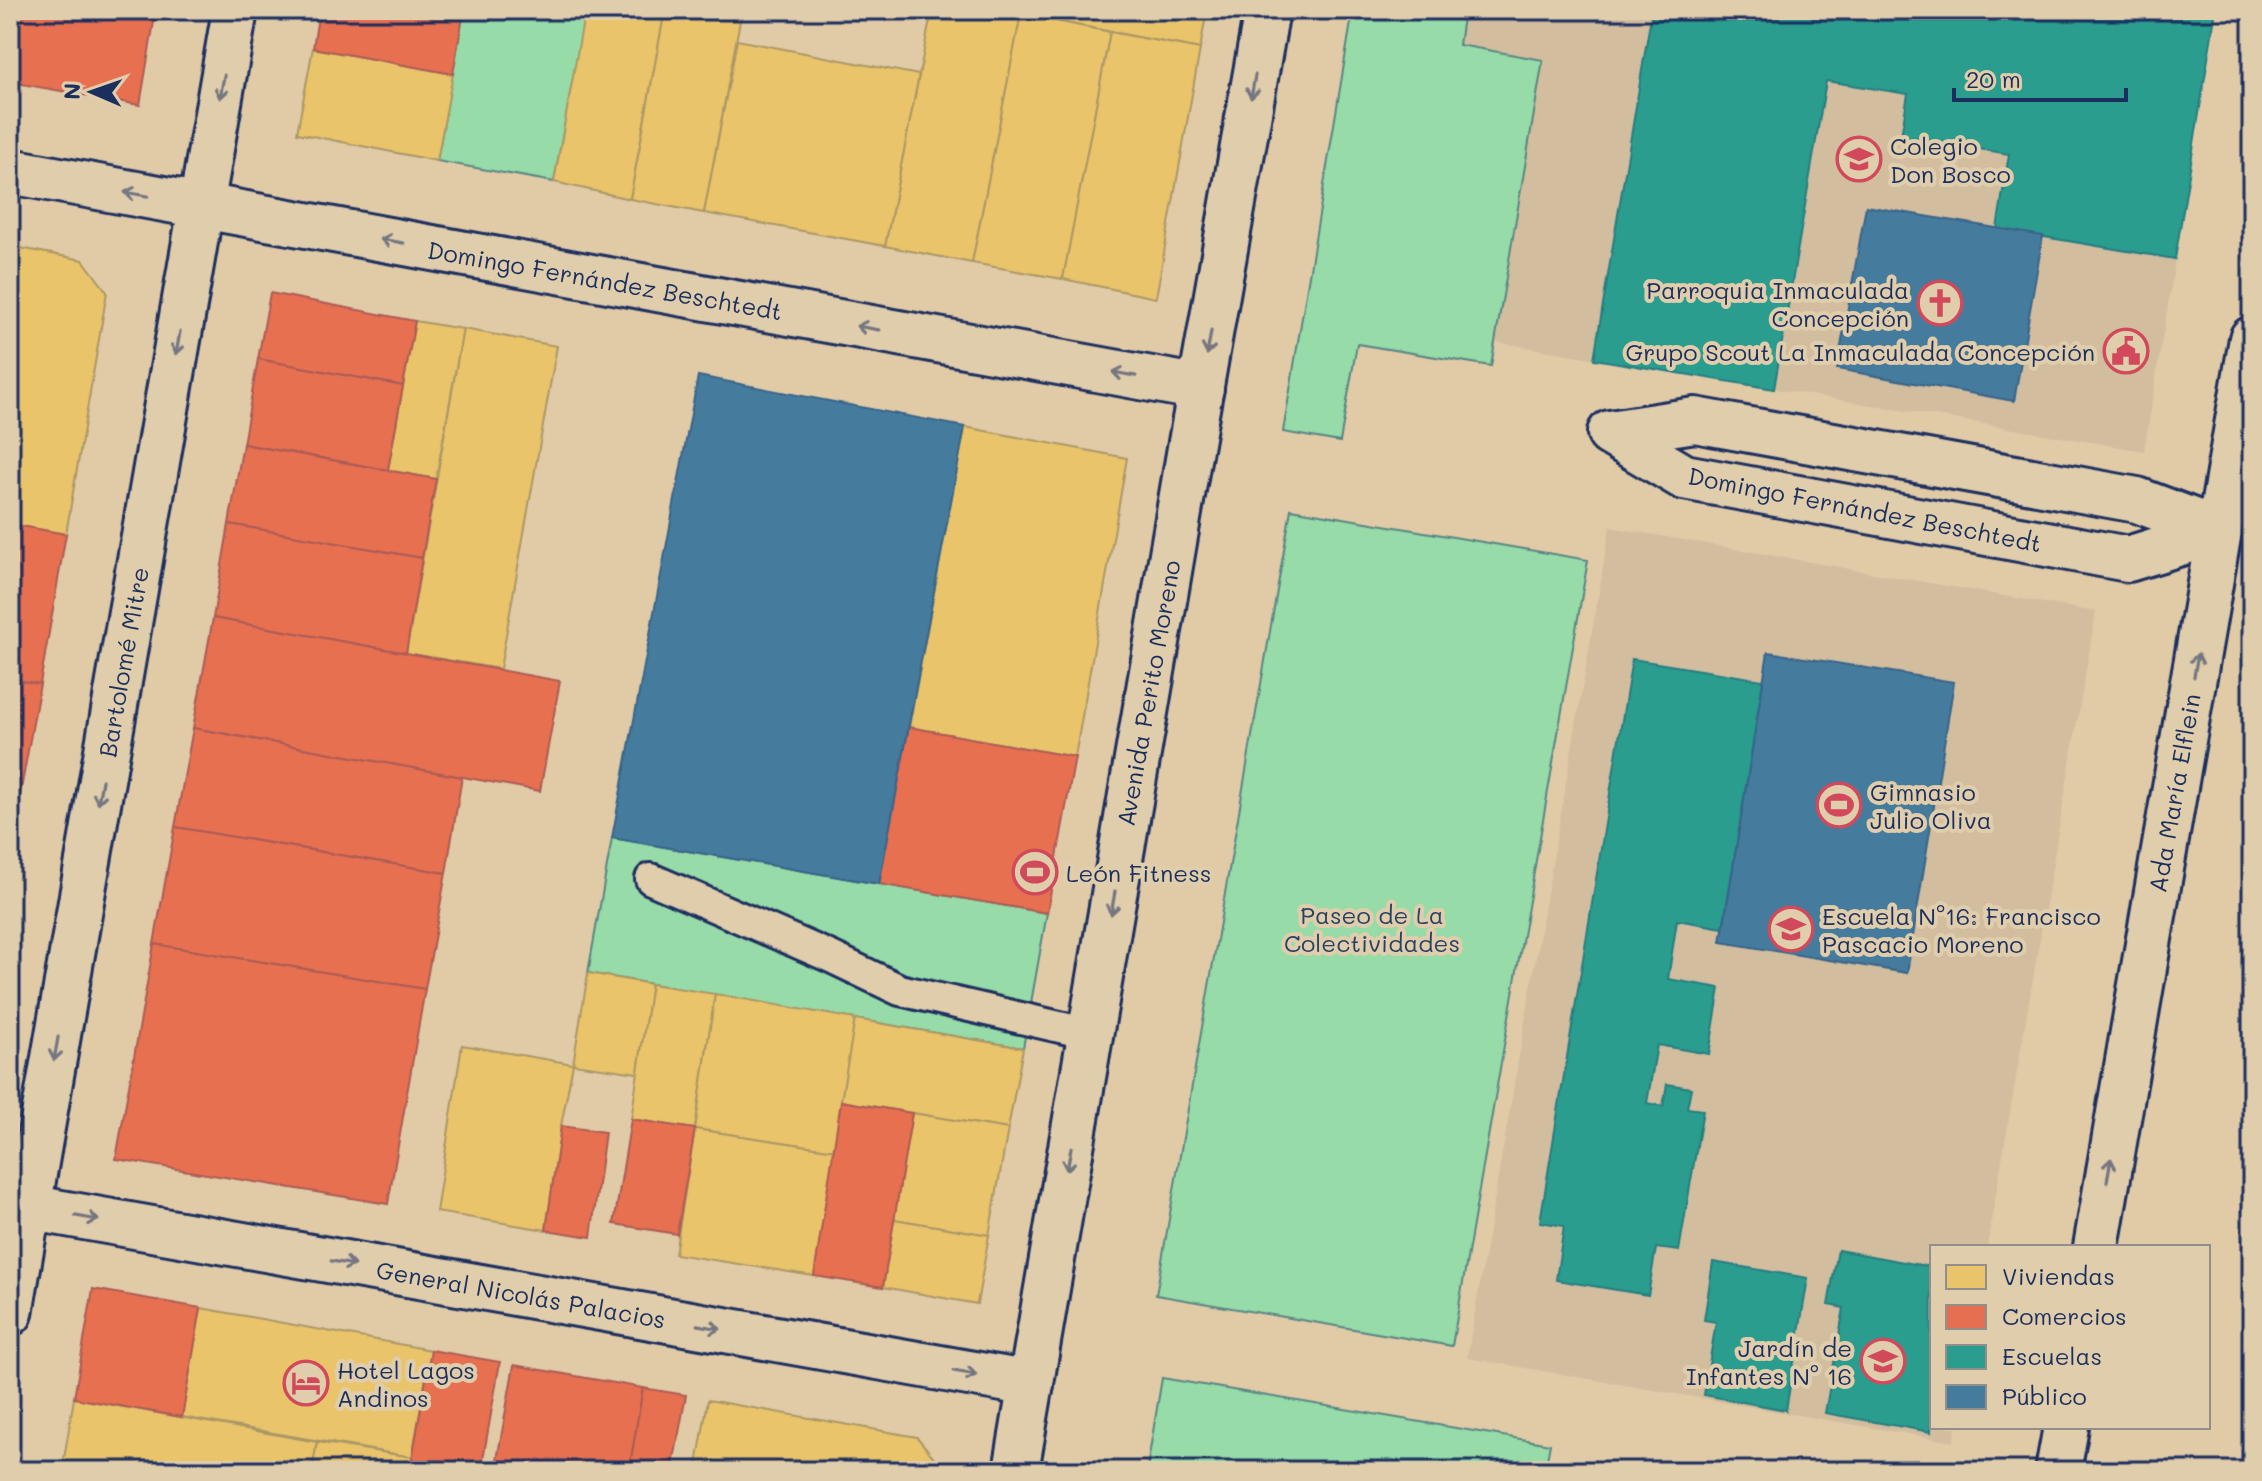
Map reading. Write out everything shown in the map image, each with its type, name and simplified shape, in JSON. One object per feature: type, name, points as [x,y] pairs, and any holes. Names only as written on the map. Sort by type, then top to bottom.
[{"type":"street","name":"Bartolomé Mitre","points":[[10,1313],[19,1206],[235,10]]},
{"type":"street","name":"Avenida Perito Moreno","points":[[1016,1471],[1267,10]]},
{"type":"street","name":"Domingo Fernández Beschtedt","points":[[10,171],[1201,388]]},
{"type":"street","name":"Ada María Elflein","points":[[2096,1245],[2235,534],[2252,339]]},
{"type":"street","name":"Domingo Fernández Beschtedt","points":[[1695,420],[2137,500],[2235,534],[2128,559],[1684,477],[1610,433],[1695,420]]},
{"type":"street","name":"General Nicolás Palacios","points":[[19,1206],[1031,1384]]},
{"type":"street","points":[[2058,1471],[2066,1429]]},
{"type":"lane","points":[[651,879],[900,990],[1090,1034]]},
{"type":"shaded area","name":"Colegio Don Bosco","points":[[1464,10],[2216,10],[2144,451],[1496,342],[1543,60],[1458,45]]},
{"type":"shaded area","name":"Escuela N°16: Francisco Pascacio Moreno","points":[[1610,527],[2096,612],[1987,1245],[1930,1245],[1930,1429],[1956,1429],[1954,1442],[1467,1358]]},
{"type":"green space","points":[[464,10],[566,10],[585,13],[554,182],[437,161]]},
{"type":"green space","points":[[1353,10],[1464,10],[1459,45],[1543,60],[1491,366],[1357,344],[1340,442],[1283,432]]},
{"type":"green space","name":"Paseo de La Colectividades","points":[[1291,509],[1588,560],[1452,1346],[1156,1295]]},
{"type":"green space","points":[[612,838],[1047,913],[1023,1048],[588,973]]},
{"type":"green space","points":[[1162,1378],[1550,1444],[1545,1471],[1166,1471],[1147,1468]]},
{"type":"building: Viviendas","points":[[585,10],[665,10],[630,199],[554,182]]},
{"type":"building: Viviendas","points":[[665,10],[742,10],[704,213],[630,199]]},
{"type":"building: Viviendas","points":[[932,10],[999,10],[1021,14],[972,263],[885,246]]},
{"type":"building: Viviendas","points":[[999,10],[1207,10],[1200,49]]},
{"type":"building: Viviendas","points":[[1021,14],[1110,32],[1063,279],[972,263]]},
{"type":"building: Viviendas","points":[[1110,32],[1200,49],[1156,298],[1063,279]]},
{"type":"building: Viviendas","points":[[737,40],[919,75],[885,246],[704,213]]},
{"type":"building: Viviendas","points":[[313,48],[453,74],[437,161],[297,133]]},
{"type":"building: Viviendas","points":[[10,246],[83,260],[107,292],[66,534],[10,524]]},
{"type":"building: Viviendas","points":[[415,321],[463,329],[436,479],[388,470]]},
{"type":"building: Viviendas","points":[[463,329],[557,346],[500,669],[406,653]]},
{"type":"building: Viviendas","points":[[965,427],[1127,458],[1075,757],[909,727]]},
{"type":"building: Viviendas","points":[[588,973],[651,984],[638,1073],[573,1064]]},
{"type":"building: Viviendas","points":[[651,984],[715,994],[695,1129],[631,1119]]},
{"type":"building: Viviendas","points":[[715,994],[855,1019],[835,1150],[695,1129]]},
{"type":"building: Viviendas","points":[[855,1019],[1023,1048],[1008,1129],[841,1101]]},
{"type":"building: Viviendas","points":[[462,1045],[573,1064],[546,1230],[436,1212]]},
{"type":"building: Viviendas","points":[[912,1113],[1008,1129],[989,1235],[894,1219]]},
{"type":"building: Viviendas","points":[[695,1129],[835,1150],[814,1276],[675,1254]]},
{"type":"building: Viviendas","points":[[894,1219],[989,1235],[977,1304],[883,1287]]},
{"type":"building: Viviendas","name":"Hotel Lagos Andinos","points":[[201,1308],[431,1350],[412,1457],[182,1417]]},
{"type":"building: Viviendas","points":[[74,1398],[317,1442],[312,1471],[62,1471]]},
{"type":"building: Viviendas","points":[[708,1400],[917,1437],[945,1471],[696,1471]]},
{"type":"building: Viviendas","points":[[317,1442],[412,1457],[410,1471],[312,1471]]},
{"type":"building: Comercios","points":[[10,10],[156,10],[140,105],[10,82]]},
{"type":"building: Comercios","points":[[319,10],[464,10],[453,74],[313,48]]},
{"type":"building: Comercios","points":[[270,293],[415,321],[403,386],[258,359]]},
{"type":"building: Comercios","points":[[258,359],[403,386],[388,470],[243,444]]},
{"type":"building: Comercios","points":[[243,444],[436,479],[422,558],[229,524]]},
{"type":"building: Comercios","points":[[10,524],[66,534],[40,684],[10,679]]},
{"type":"building: Comercios","points":[[229,524],[422,558],[406,653],[213,618]]},
{"type":"building: Comercios","points":[[213,618],[560,681],[540,791],[193,728]]},
{"type":"building: Comercios","points":[[10,679],[40,684],[15,823],[10,822]]},
{"type":"building: Comercios","points":[[909,727],[1075,757],[1047,913],[879,884]]},
{"type":"building: Comercios","points":[[193,728],[462,777],[446,873],[175,827]]},
{"type":"building: Comercios","points":[[175,827],[446,873],[425,989],[154,944]]},
{"type":"building: Comercios","points":[[154,944],[425,989],[388,1204],[116,1159]]},
{"type":"building: Comercios","points":[[841,1101],[912,1113],[883,1287],[814,1276]]},
{"type":"building: Comercios","points":[[631,1119],[695,1129],[677,1234],[614,1224]]},
{"type":"building: Comercios","points":[[561,1126],[605,1132],[591,1237],[546,1230]]},
{"type":"building: Comercios","points":[[93,1289],[201,1308],[182,1417],[74,1398]]},
{"type":"building: Comercios","points":[[431,1350],[500,1362],[481,1471],[410,1471]]},
{"type":"building: Comercios","points":[[514,1365],[643,1388],[629,1471],[495,1471]]},
{"type":"building: Comercios","points":[[643,1388],[686,1395],[672,1471],[629,1471]]},
{"type":"building: Escuelas","name":"Colegio Don Bosco","points":[[1652,10],[2216,10],[2175,259],[1997,229],[2009,154],[1901,136],[1908,94],[1826,81],[1774,389],[1594,359]]},
{"type":"building: Escuelas","points":[[1632,659],[1763,680],[1723,928],[1677,920],[1668,979],[1720,988],[1709,1054],[1657,1045],[1647,1103],[1663,1106],[1667,1084],[1691,1088],[1687,1108],[1703,1110],[1679,1251],[1656,1248],[1648,1295],[1556,1280],[1564,1226],[1540,1222]]},
{"type":"building: Escuelas","points":[[10,822],[15,823],[10,854]]},
{"type":"building: Escuelas","name":"Jardín de Infantes N° 16","points":[[1838,1250],[1930,1267],[1931,1432],[1825,1413],[1844,1308],[1828,1305]]},
{"type":"building: Escuelas","name":"Jardín de Infantes N° 16","points":[[1713,1262],[1808,1278],[1786,1410],[1704,1395],[1716,1322],[1704,1320]]},
{"type":"building: Público","name":"Parroquia Inmaculada Concepción","points":[[1866,206],[2043,236],[2014,401],[1837,369]]},
{"type":"building: Público","points":[[698,376],[965,427],[879,884],[612,838]]},
{"type":"building: Público","name":"Gimnasio Julio Oliva","points":[[1768,652],[1954,682],[1907,973],[1721,942]]},
{"type":"place","name":"Colegio Don Bosco","points":[[1859,159]]},
{"type":"place","name":"Parroquia Inmaculada Concepción","points":[[1940,303]]},
{"type":"place","name":"Grupo Scout La Inmaculada Concepción","points":[[2126,351]]},
{"type":"place","name":"Gimnasio Julio Oliva","points":[[1839,805]]},
{"type":"place","name":"León Fitness","points":[[1035,872]]},
{"type":"place","name":"Escuela N°16: Francisco Pascacio Moreno","points":[[1791,929]]},
{"type":"place","name":"Jardín de Infantes N° 16","points":[[1883,1361]]},
{"type":"place","name":"Hotel Lagos Andinos","points":[[306,1383]]}]
